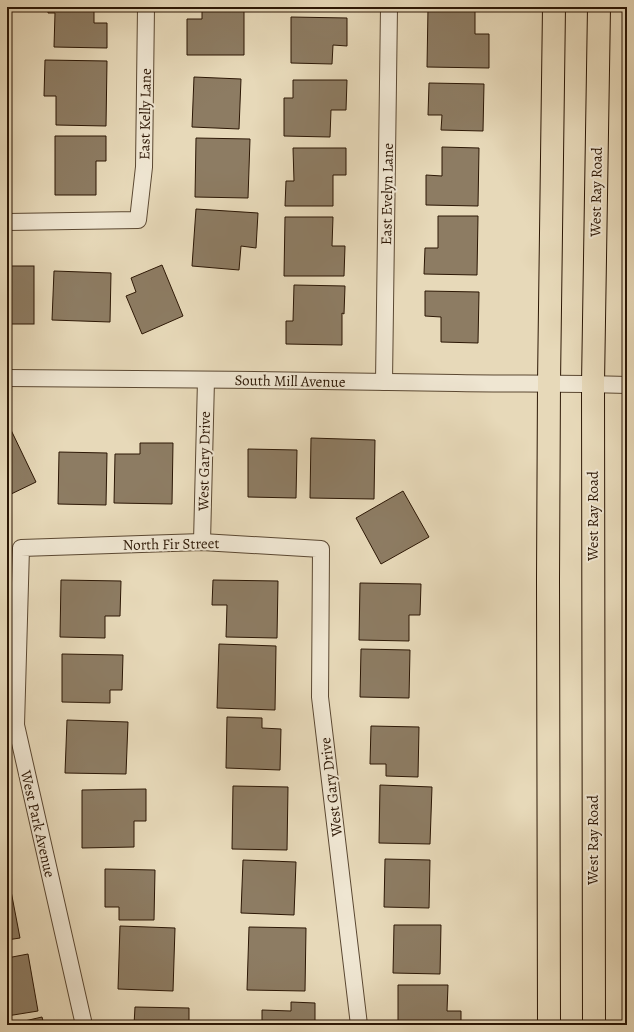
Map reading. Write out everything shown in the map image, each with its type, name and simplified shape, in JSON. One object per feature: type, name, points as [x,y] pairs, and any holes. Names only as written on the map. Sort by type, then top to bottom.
[{"type":"main road","points":[[549,1025],[549,383],[554,7]]},
{"type":"main road","name":"West Ray Road","points":[[594,1025],[583,384],[599,7]]},
{"type":"street","name":"East Kelly Lane","points":[[7,222],[138,220],[144,167],[146,7]]},
{"type":"street","name":"East Evelyn Lane","points":[[384,382],[389,7]]},
{"type":"street","name":"South Mill Avenue","points":[[7,378],[515,384],[549,383],[627,386]]},
{"type":"street","name":"West Gary Drive","points":[[202,542],[206,380]]},
{"type":"street","name":"North Fir Street","points":[[21,548],[202,542],[320,549]]},
{"type":"street","name":"West Park Avenue","points":[[21,548],[16,725],[84,1025]]},
{"type":"street","name":"West Gary Drive","points":[[320,549],[320,697],[359,1025]]},
{"type":"building","points":[[48,7],[94,7],[94,23],[107,23],[107,48],[54,47],[55,13],[48,13]]},
{"type":"building","points":[[202,7],[244,7],[244,55],[187,55],[187,19],[202,19]]},
{"type":"building","points":[[428,8],[475,9],[475,34],[489,34],[489,68],[427,67]]},
{"type":"building","points":[[291,17],[347,18],[347,46],[333,45],[332,64],[291,63]]},
{"type":"building","points":[[45,60],[107,61],[106,126],[56,125],[56,96],[44,96]]},
{"type":"building","points":[[7,65],[10,65],[10,95],[7,95]]},
{"type":"building","points":[[194,77],[241,79],[239,129],[192,127]]},
{"type":"building","points":[[293,80],[347,80],[346,110],[331,110],[330,137],[284,136],[284,98],[293,98]]},
{"type":"building","points":[[429,83],[484,84],[483,131],[441,130],[442,115],[428,115]]},
{"type":"building","points":[[55,136],[106,136],[106,161],[96,161],[96,195],[55,195]]},
{"type":"building","points":[[196,138],[250,139],[248,198],[195,197]]},
{"type":"building","points":[[442,147],[479,148],[478,206],[426,205],[426,175],[442,176]]},
{"type":"building","points":[[293,148],[346,148],[346,175],[333,175],[333,206],[285,206],[286,181],[294,181]]},
{"type":"building","points":[[196,209],[258,213],[256,248],[241,246],[239,270],[192,266]]},
{"type":"building","points":[[438,216],[478,216],[477,275],[424,274],[425,248],[438,248]]},
{"type":"building","points":[[285,217],[333,217],[332,246],[345,246],[344,276],[284,276]]},
{"type":"building","points":[[162,265],[183,316],[142,334],[126,296],[136,292],[131,278]]},
{"type":"building","points":[[7,266],[34,266],[34,324],[7,324]]},
{"type":"building","points":[[54,271],[111,273],[110,322],[52,320]]},
{"type":"building","points":[[294,285],[345,286],[344,314],[342,313],[342,345],[286,344],[286,321],[293,321]]},
{"type":"building","points":[[425,291],[479,292],[478,343],[441,342],[441,317],[425,316]]},
{"type":"building","points":[[11,430],[36,482],[7,496],[7,432]]},
{"type":"building","points":[[311,438],[375,440],[374,499],[310,498]]},
{"type":"building","points":[[140,443],[173,443],[172,504],[114,503],[115,454],[140,454]]},
{"type":"building","points":[[248,449],[297,450],[296,498],[248,497]]},
{"type":"building","points":[[59,452],[107,453],[106,505],[58,504]]},
{"type":"building","points":[[403,491],[429,537],[381,564],[356,518]]},
{"type":"building","points":[[61,580],[121,581],[120,616],[105,616],[105,638],[60,637]]},
{"type":"building","points":[[213,580],[278,581],[277,638],[226,637],[227,605],[212,605]]},
{"type":"building","points":[[360,583],[421,584],[420,615],[409,615],[409,641],[359,640]]},
{"type":"building","points":[[219,644],[276,646],[275,710],[217,708]]},
{"type":"building","points":[[361,649],[410,650],[409,698],[360,697]]},
{"type":"building","points":[[62,654],[123,655],[122,690],[110,690],[110,703],[62,702]]},
{"type":"building","points":[[227,717],[262,718],[262,728],[281,729],[280,770],[226,768]]},
{"type":"building","points":[[67,720],[128,722],[126,774],[65,773]]},
{"type":"building","points":[[371,726],[419,727],[418,777],[386,776],[386,764],[370,764]]},
{"type":"building","points":[[380,785],[432,787],[430,844],[379,843]]},
{"type":"building","points":[[233,786],[288,787],[287,850],[232,849]]},
{"type":"building","points":[[146,789],[146,821],[134,821],[134,847],[82,848],[82,790]]},
{"type":"building","points":[[385,859],[430,860],[429,908],[384,907]]},
{"type":"building","points":[[243,860],[296,862],[294,915],[241,913]]},
{"type":"building","points":[[105,869],[155,870],[154,920],[119,920],[119,907],[105,907]]},
{"type":"building","points":[[7,891],[11,891],[20,938],[7,940]]},
{"type":"building","points":[[394,925],[441,925],[440,974],[393,973]]},
{"type":"building","points":[[120,926],[175,928],[173,991],[118,989]]},
{"type":"building","points":[[249,927],[306,928],[305,991],[247,990]]},
{"type":"building","points":[[28,954],[38,1011],[7,1016],[7,958]]},
{"type":"building","points":[[398,985],[448,985],[447,1011],[461,1011],[461,1025],[398,1025]]},
{"type":"building","points":[[291,1002],[315,1003],[315,1025],[262,1025],[262,1010],[291,1011]]},
{"type":"building","points":[[135,1007],[189,1008],[189,1025],[134,1025]]},
{"type":"building","points":[[42,1017],[44,1025],[7,1025]]}]
